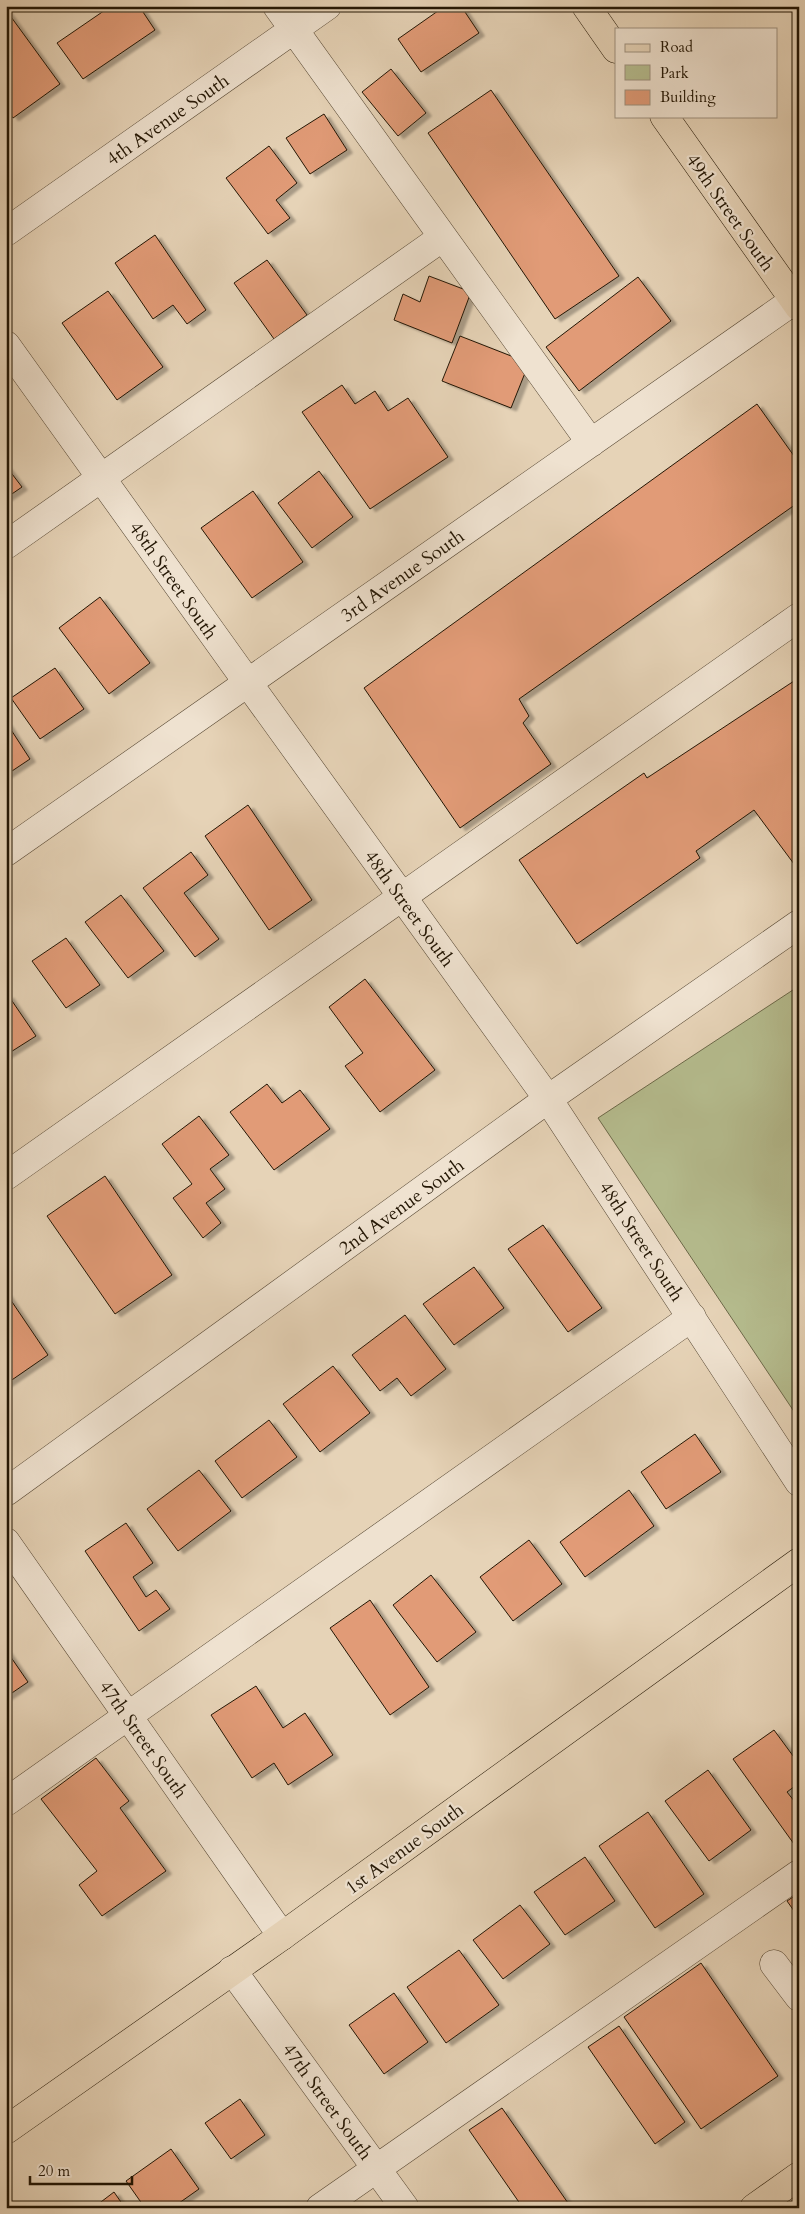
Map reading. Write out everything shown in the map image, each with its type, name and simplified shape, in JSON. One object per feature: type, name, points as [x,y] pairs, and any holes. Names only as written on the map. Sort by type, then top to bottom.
[{"type":"main road","points":[[586,6],[615,49]]},
{"type":"main road","name":"49th Street South","points":[[665,118],[797,302]]},
{"type":"main road","name":"1st Avenue South","points":[[6,2130],[282,1936],[799,1562]]},
{"type":"main road","points":[[754,2208],[799,2176]]},
{"type":"street","points":[[277,6],[591,443]]},
{"type":"street","name":"4th Avenue South","points":[[6,232],[328,6]]},
{"type":"street","points":[[6,545],[443,237]]},
{"type":"street","name":"3rd Avenue South","points":[[6,852],[591,443],[797,302]]},
{"type":"street","name":"48th Street South","points":[[6,345],[548,1099],[799,1482]]},
{"type":"street","points":[[6,1176],[799,617]]},
{"type":"street","name":"2nd Avenue South","points":[[6,1492],[548,1099],[799,924]]},
{"type":"street","points":[[6,1802],[692,1318]]},
{"type":"street","name":"47th Street South","points":[[6,1542],[282,1936]]},
{"type":"street","points":[[320,2208],[799,1874]]},
{"type":"street","points":[[774,1964],[799,1998]]},
{"type":"street","name":"47th Street South","points":[[232,1970],[406,2208]]},
{"type":"green space","points":[[799,986],[799,1419],[598,1118]]},
{"type":"building","points":[[111,6],[139,6],[155,30],[83,79],[57,43]]},
{"type":"building","points":[[445,6],[461,6],[479,33],[421,72],[398,39]]},
{"type":"building","points":[[6,10],[60,84],[13,118],[6,108],[6,65],[9,63],[6,59]]},
{"type":"building","points":[[391,69],[426,113],[398,136],[362,92]]},
{"type":"building","points":[[491,90],[619,276],[555,319],[428,133]]},
{"type":"building","points":[[324,114],[347,150],[310,174],[286,138]]},
{"type":"building","points":[[269,146],[297,183],[276,200],[290,218],[268,234],[226,178]]},
{"type":"building","points":[[155,235],[206,310],[187,324],[173,305],[153,319],[115,263]]},
{"type":"building","points":[[267,260],[307,315],[274,339],[234,283]]},
{"type":"building","points":[[429,276],[471,292],[452,343],[394,320],[403,294],[420,302]]},
{"type":"building","points":[[638,277],[671,321],[579,391],[546,347]]},
{"type":"building","points":[[108,291],[163,367],[117,400],[62,323]]},
{"type":"building","points":[[460,336],[529,363],[511,408],[442,381]]},
{"type":"building","points":[[342,385],[355,404],[375,391],[388,411],[408,398],[448,457],[370,509],[302,412]]},
{"type":"building","points":[[757,404],[799,463],[799,502],[519,699],[529,716],[523,723],[551,764],[460,828],[364,688]]},
{"type":"building","points":[[6,466],[22,487],[6,498]]},
{"type":"building","points":[[319,471],[353,517],[312,548],[278,503]]},
{"type":"building","points":[[253,491],[303,562],[252,598],[201,528]]},
{"type":"building","points":[[100,597],[150,663],[109,694],[59,628]]},
{"type":"building","points":[[55,668],[84,709],[40,739],[11,698]]},
{"type":"building","points":[[794,681],[799,688],[799,861],[794,864],[754,810],[696,851],[700,858],[577,944],[519,860],[644,773],[647,778]]},
{"type":"building","points":[[6,722],[30,759],[6,775]]},
{"type":"building","points":[[248,805],[312,900],[269,930],[205,836]]},
{"type":"building","points":[[191,852],[208,875],[184,893],[219,939],[195,957],[143,888]]},
{"type":"building","points":[[121,895],[164,951],[128,978],[85,922]]},
{"type":"building","points":[[66,938],[100,985],[66,1008],[32,961]]},
{"type":"building","points":[[365,979],[435,1070],[380,1112],[345,1066],[363,1053],[329,1007]]},
{"type":"building","points":[[8,995],[36,1036],[6,1055],[6,996]]},
{"type":"building","points":[[267,1084],[282,1103],[300,1090],[330,1129],[274,1170],[230,1112]]},
{"type":"building","points":[[199,1116],[229,1155],[210,1169],[225,1189],[206,1203],[221,1223],[203,1238],[173,1198],[192,1184],[162,1144]]},
{"type":"building","points":[[105,1176],[172,1275],[115,1314],[47,1216]]},
{"type":"building","points":[[543,1225],[602,1308],[568,1332],[508,1249]]},
{"type":"building","points":[[474,1267],[504,1308],[454,1345],[423,1304]]},
{"type":"building","points":[[6,1293],[48,1355],[6,1384]]},
{"type":"building","points":[[405,1315],[446,1369],[411,1396],[397,1378],[380,1391],[352,1355]]},
{"type":"building","points":[[333,1366],[370,1413],[320,1452],[283,1404]]},
{"type":"building","points":[[269,1420],[297,1457],[242,1498],[215,1461]]},
{"type":"building","points":[[695,1434],[721,1472],[666,1509],[641,1472]]},
{"type":"building","points":[[199,1470],[231,1511],[178,1551],[147,1509]]},
{"type":"building","points":[[629,1490],[654,1526],[585,1577],[560,1542]]},
{"type":"building","points":[[126,1523],[153,1563],[133,1577],[146,1597],[156,1590],[170,1609],[139,1631],[85,1551]]},
{"type":"building","points":[[529,1540],[562,1584],[513,1621],[480,1577]]},
{"type":"building","points":[[431,1575],[476,1632],[437,1662],[393,1605]]},
{"type":"building","points":[[370,1600],[429,1687],[390,1715],[330,1628]]},
{"type":"building","points":[[6,1650],[28,1682],[6,1697]]},
{"type":"building","points":[[256,1686],[283,1728],[305,1713],[333,1755],[288,1785],[274,1763],[252,1778],[211,1715]]},
{"type":"building","points":[[774,1730],[799,1764],[799,1783],[787,1792],[799,1807],[799,1851],[733,1759]]},
{"type":"building","points":[[96,1758],[129,1801],[120,1808],[166,1871],[102,1916],[79,1885],[97,1871],[41,1799]]},
{"type":"building","points":[[708,1770],[751,1830],[709,1861],[665,1801]]},
{"type":"building","points":[[648,1812],[704,1894],[655,1928],[599,1846]]},
{"type":"building","points":[[585,1857],[615,1901],[565,1935],[534,1892]]},
{"type":"building","points":[[799,1893],[799,1918],[787,1901]]},
{"type":"building","points":[[520,1905],[550,1944],[503,1979],[473,1940]]},
{"type":"building","points":[[459,1950],[499,2005],[446,2043],[407,1987]]},
{"type":"building","points":[[701,1963],[778,2076],[701,2129],[624,2017]]},
{"type":"building","points":[[394,1993],[428,2042],[384,2074],[349,2025]]},
{"type":"building","points":[[619,2026],[685,2122],[655,2144],[588,2047]]},
{"type":"building","points":[[240,2099],[265,2135],[231,2159],[205,2123]]},
{"type":"building","points":[[502,2108],[568,2203],[561,2208],[523,2208],[469,2130]]},
{"type":"building","points":[[171,2149],[199,2189],[172,2208],[145,2208],[126,2181]]},
{"type":"building","points":[[114,2192],[125,2208],[93,2208]]}]
